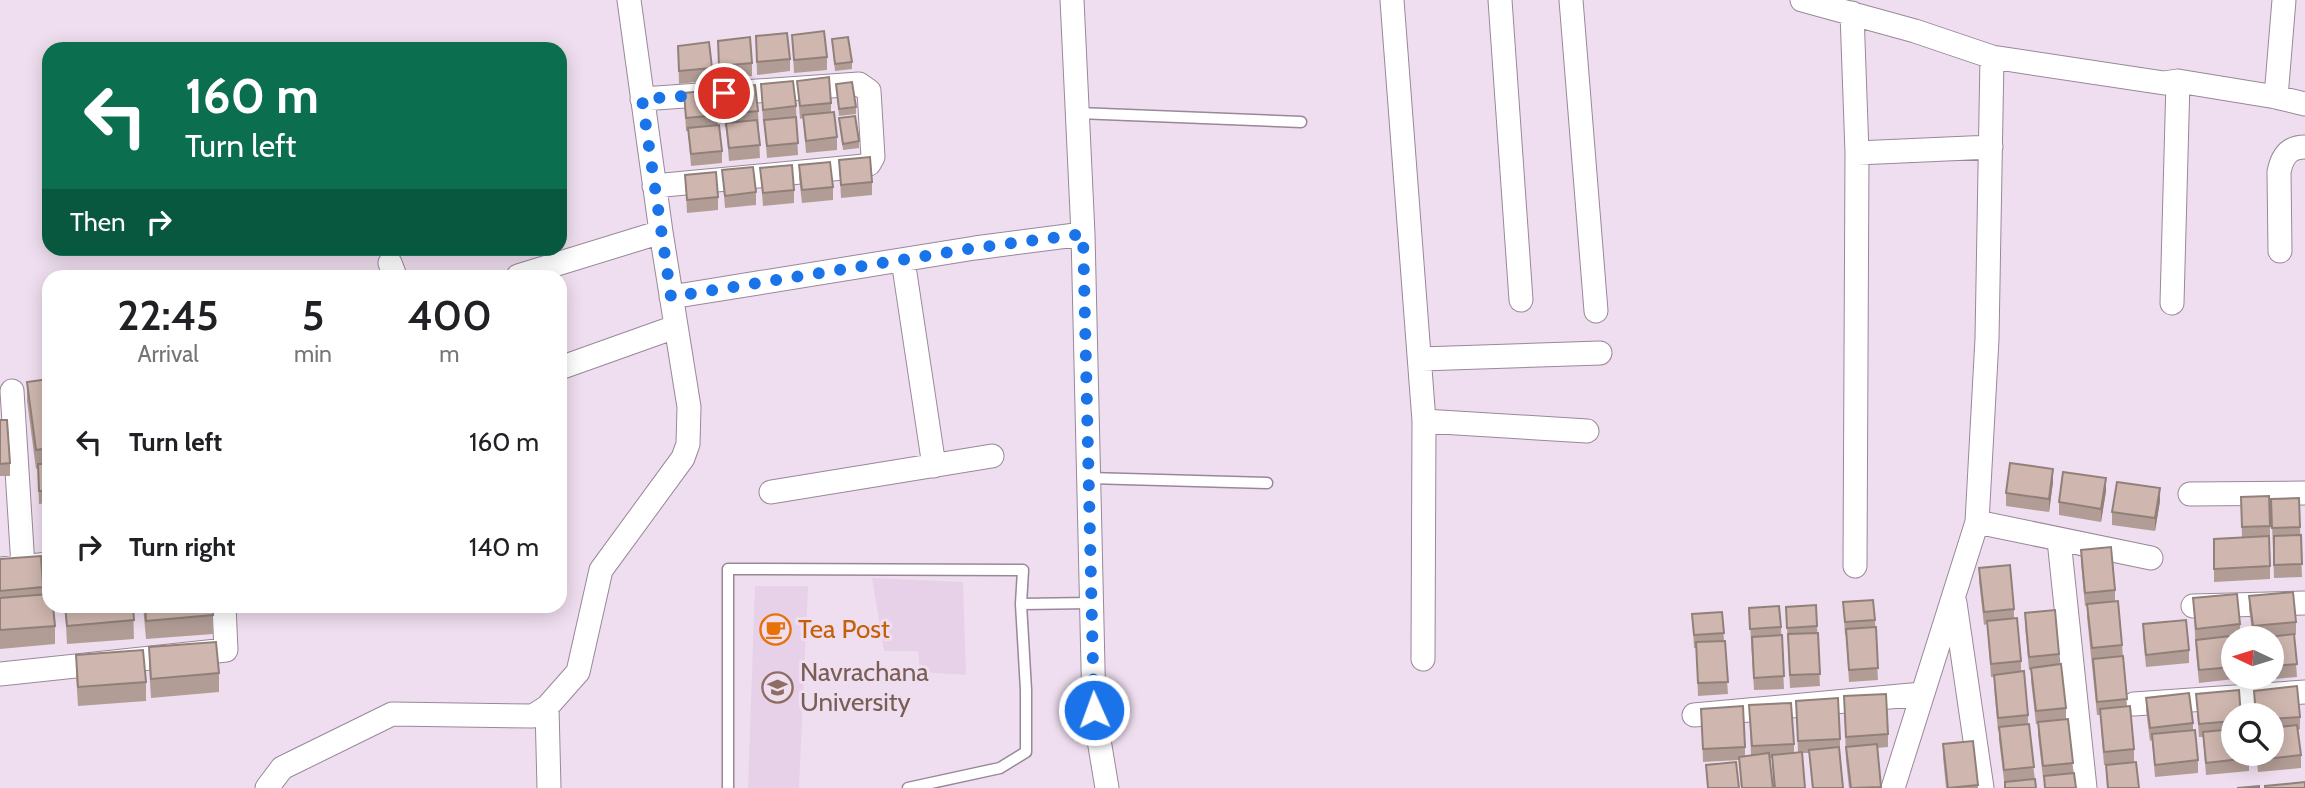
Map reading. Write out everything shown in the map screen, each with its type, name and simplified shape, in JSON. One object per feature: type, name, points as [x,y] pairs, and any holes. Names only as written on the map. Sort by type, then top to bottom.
[{"type":"street","points":[[267,788],[282,768],[392,714],[533,716],[547,707],[578,672],[601,570],[676,468],[688,444],[690,407],[654,186],[629,0]]},
{"type":"street","points":[[1072,0],[1083,234],[1094,710],[1107,788]]},
{"type":"street","points":[[1392,0],[1424,421],[1423,659]]},
{"type":"street","points":[[1500,0],[1521,300]]},
{"type":"street","points":[[1571,0],[1596,311]]},
{"type":"street","points":[[1802,0],[1992,57],[2164,83],[2178,81],[2305,104]]},
{"type":"street","points":[[2276,97],[2284,0]]},
{"type":"street","points":[[1852,13],[1857,153],[1855,566]]},
{"type":"street","points":[[1892,788],[1977,522],[1987,339],[1992,57]]},
{"type":"street","points":[[2172,303],[2178,81]]},
{"type":"street","points":[[642,99],[859,84],[869,91],[873,157],[869,164],[654,186]]},
{"type":"street","points":[[1857,153],[1990,147]]},
{"type":"street","points":[[2280,251],[2281,160],[2289,151],[2305,147]]},
{"type":"street","points":[[538,270],[661,232]]},
{"type":"street","points":[[671,297],[1083,234]]},
{"type":"street","points":[[903,260],[934,466]]},
{"type":"street","points":[[567,366],[676,327]]},
{"type":"street","points":[[1421,359],[1600,353]]},
{"type":"street","points":[[37,392],[6,391],[11,568],[42,565]]},
{"type":"street","points":[[1424,421],[1587,430]]},
{"type":"street","points":[[771,492],[992,456]]},
{"type":"street","points":[[2190,494],[2305,493]]},
{"type":"street","points":[[1977,522],[2151,558]]},
{"type":"street","points":[[2059,540],[2085,788]]},
{"type":"street","points":[[1954,596],[1982,788]]},
{"type":"street","points":[[2193,606],[2305,603]]},
{"type":"street","points":[[0,674],[226,650],[224,613]]},
{"type":"street","points":[[2134,704],[2305,692]]},
{"type":"street","points":[[1694,715],[1922,694]]},
{"type":"street","points":[[547,707],[549,788]]},
{"type":"lane","points":[[1078,113],[1301,122]]},
{"type":"lane","points":[[1088,478],[1266,483]]},
{"type":"lane","points":[[728,788],[728,569],[1023,570],[1021,604],[1026,752],[1000,768],[908,788]]},
{"type":"lane","points":[[1021,604],[1091,603]]},
{"type":"shaded area","points":[[872,578],[963,582],[966,675],[920,672],[918,651],[884,651]]},
{"type":"shaded area","name":"Navrachana University","points":[[755,586],[808,586],[799,788],[748,788]]},
{"type":"building","points":[[824,31],[827,57],[794,60],[792,35]]},
{"type":"building","points":[[787,33],[790,59],[757,62],[756,36]]},
{"type":"building","points":[[750,37],[752,63],[719,66],[718,41]]},
{"type":"building","points":[[848,37],[852,62],[835,64],[832,39]]},
{"type":"building","points":[[709,42],[712,68],[679,71],[678,46]]},
{"type":"building","points":[[829,77],[831,103],[800,106],[797,81]]},
{"type":"building","points":[[793,81],[796,106],[763,110],[761,84]]},
{"type":"building","points":[[852,82],[856,107],[839,109],[836,84]]},
{"type":"building","points":[[755,85],[758,111],[725,114],[723,89]]},
{"type":"building","points":[[716,90],[718,115],[686,118],[684,93]]},
{"type":"building","points":[[834,112],[837,137],[806,141],[803,115]]},
{"type":"building","points":[[855,116],[859,141],[843,144],[839,118]]},
{"type":"building","points":[[796,117],[798,143],[767,146],[764,120]]},
{"type":"building","points":[[757,120],[760,145],[729,148],[726,123]]},
{"type":"building","points":[[719,125],[722,151],[691,154],[688,128]]},
{"type":"building","points":[[870,157],[872,182],[841,185],[839,160]]},
{"type":"building","points":[[830,162],[833,187],[802,190],[799,165]]},
{"type":"building","points":[[792,165],[794,190],[763,193],[760,168]]},
{"type":"building","points":[[753,167],[756,192],[725,196],[722,170]]},
{"type":"building","points":[[716,172],[718,197],[687,200],[685,175]]},
{"type":"building","points":[[42,380],[42,449],[36,450],[27,382]]},
{"type":"building","points":[[0,420],[7,420],[10,463],[0,464]]},
{"type":"building","points":[[2010,463],[2053,469],[2049,499],[2006,493]]},
{"type":"building","points":[[38,464],[42,464],[42,491],[39,491]]},
{"type":"building","points":[[2063,472],[2106,478],[2101,509],[2059,502]]},
{"type":"building","points":[[2117,482],[2160,488],[2155,518],[2112,512]]},
{"type":"building","points":[[2269,496],[2270,526],[2242,527],[2241,497]]},
{"type":"building","points":[[2299,498],[2300,527],[2272,528],[2271,499]]},
{"type":"building","points":[[2301,535],[2302,564],[2274,565],[2274,536]]},
{"type":"building","points":[[2269,536],[2270,566],[2214,569],[2214,539]]},
{"type":"building","points":[[2111,547],[2115,590],[2085,593],[2081,550]]},
{"type":"building","points":[[41,556],[42,587],[0,591],[0,559]]},
{"type":"building","points":[[2010,565],[2014,609],[1984,612],[1979,568]]},
{"type":"building","points":[[2293,592],[2296,622],[2253,626],[2249,596]]},
{"type":"building","points":[[2237,594],[2240,624],[2196,629],[2193,598]]},
{"type":"building","points":[[42,595],[42,613],[54,613],[55,626],[0,630],[0,598]]},
{"type":"building","points":[[1873,600],[1875,620],[1845,622],[1843,602]]},
{"type":"building","points":[[2118,601],[2122,645],[2092,648],[2087,604]]},
{"type":"building","points":[[1816,605],[1817,626],[1787,628],[1786,607]]},
{"type":"building","points":[[1779,606],[1781,627],[1750,629],[1749,608]]},
{"type":"building","points":[[2055,610],[2059,654],[2029,657],[2025,613]]},
{"type":"building","points":[[1722,612],[1724,633],[1694,635],[1692,614]]},
{"type":"building","points":[[66,613],[134,613],[134,620],[67,626]]},
{"type":"building","points":[[145,613],[213,615],[146,621]]},
{"type":"building","points":[[2017,618],[2021,661],[1991,664],[1987,621]]},
{"type":"building","points":[[2186,620],[2189,650],[2146,655],[2143,624]]},
{"type":"building","points":[[1876,627],[1878,668],[1849,670],[1846,629]]},
{"type":"building","points":[[1818,633],[1820,674],[1790,675],[1788,634]]},
{"type":"building","points":[[2294,634],[2297,664],[2284,665],[2284,635]]},
{"type":"building","points":[[1782,635],[1784,676],[1754,678],[1752,637]]},
{"type":"building","points":[[2221,637],[2221,668],[2199,670],[2196,640]]},
{"type":"building","points":[[1725,641],[1728,682],[1698,683],[1696,642]]},
{"type":"building","points":[[216,642],[219,673],[151,679],[149,647]]},
{"type":"building","points":[[143,650],[146,682],[78,687],[76,655]]},
{"type":"building","points":[[2123,656],[2127,699],[2097,702],[2093,659]]},
{"type":"building","points":[[2061,664],[2066,708],[2036,711],[2031,668]]},
{"type":"building","points":[[2024,671],[2028,715],[1998,718],[1994,675]]},
{"type":"building","points":[[2297,686],[2300,717],[2284,718],[2284,703],[2255,703],[2254,691],[2284,690],[2284,688]]},
{"type":"building","points":[[2239,690],[2240,703],[2221,703],[2221,722],[2199,724],[2196,694]]},
{"type":"building","points":[[2189,693],[2193,723],[2150,728],[2146,698]]},
{"type":"building","points":[[1886,694],[1888,734],[1846,737],[1844,696]]},
{"type":"building","points":[[1838,698],[1840,739],[1798,741],[1796,701]]},
{"type":"building","points":[[1791,703],[1794,744],[1752,746],[1749,705]]},
{"type":"building","points":[[1743,706],[1745,747],[1703,749],[1701,709]]},
{"type":"building","points":[[2130,706],[2134,749],[2104,752],[2100,709]]},
{"type":"building","points":[[2068,719],[2073,763],[2043,766],[2038,722]]},
{"type":"building","points":[[2029,724],[2034,767],[2004,770],[1999,727]]},
{"type":"building","points":[[2297,725],[2301,755],[2284,757],[2284,727]]},
{"type":"building","points":[[2195,730],[2198,760],[2155,765],[2152,734]]},
{"type":"building","points":[[2221,730],[2221,761],[2206,763],[2203,732]]},
{"type":"building","points":[[1973,741],[1978,785],[1948,788],[1943,744]]},
{"type":"building","points":[[1877,744],[1881,787],[1851,788],[1846,747]]},
{"type":"building","points":[[1839,747],[1843,788],[1813,788],[1809,750]]},
{"type":"building","points":[[1802,752],[1805,788],[1775,788],[1772,755]]},
{"type":"building","points":[[1769,753],[1773,788],[1742,788],[1739,757]]},
{"type":"building","points":[[1736,762],[1739,788],[1708,788],[1706,765]]},
{"type":"building","points":[[2136,762],[2139,788],[2108,788],[2106,765]]},
{"type":"building","points":[[2074,773],[2076,788],[2045,788],[2044,776]]},
{"type":"building","points":[[2035,779],[2036,788],[2005,788],[2005,782]]},
{"type":"building","points":[[2305,782],[2305,788],[2265,788],[2265,786]]},
{"type":"place","name":"Tea Post","points":[[775,629]]},
{"type":"place","name":"Navrachana University","points":[[777,687]]},
{"type":"route","points":[[724,93],[642,99],[671,297],[975,248],[1083,234],[1094,710]]}]
